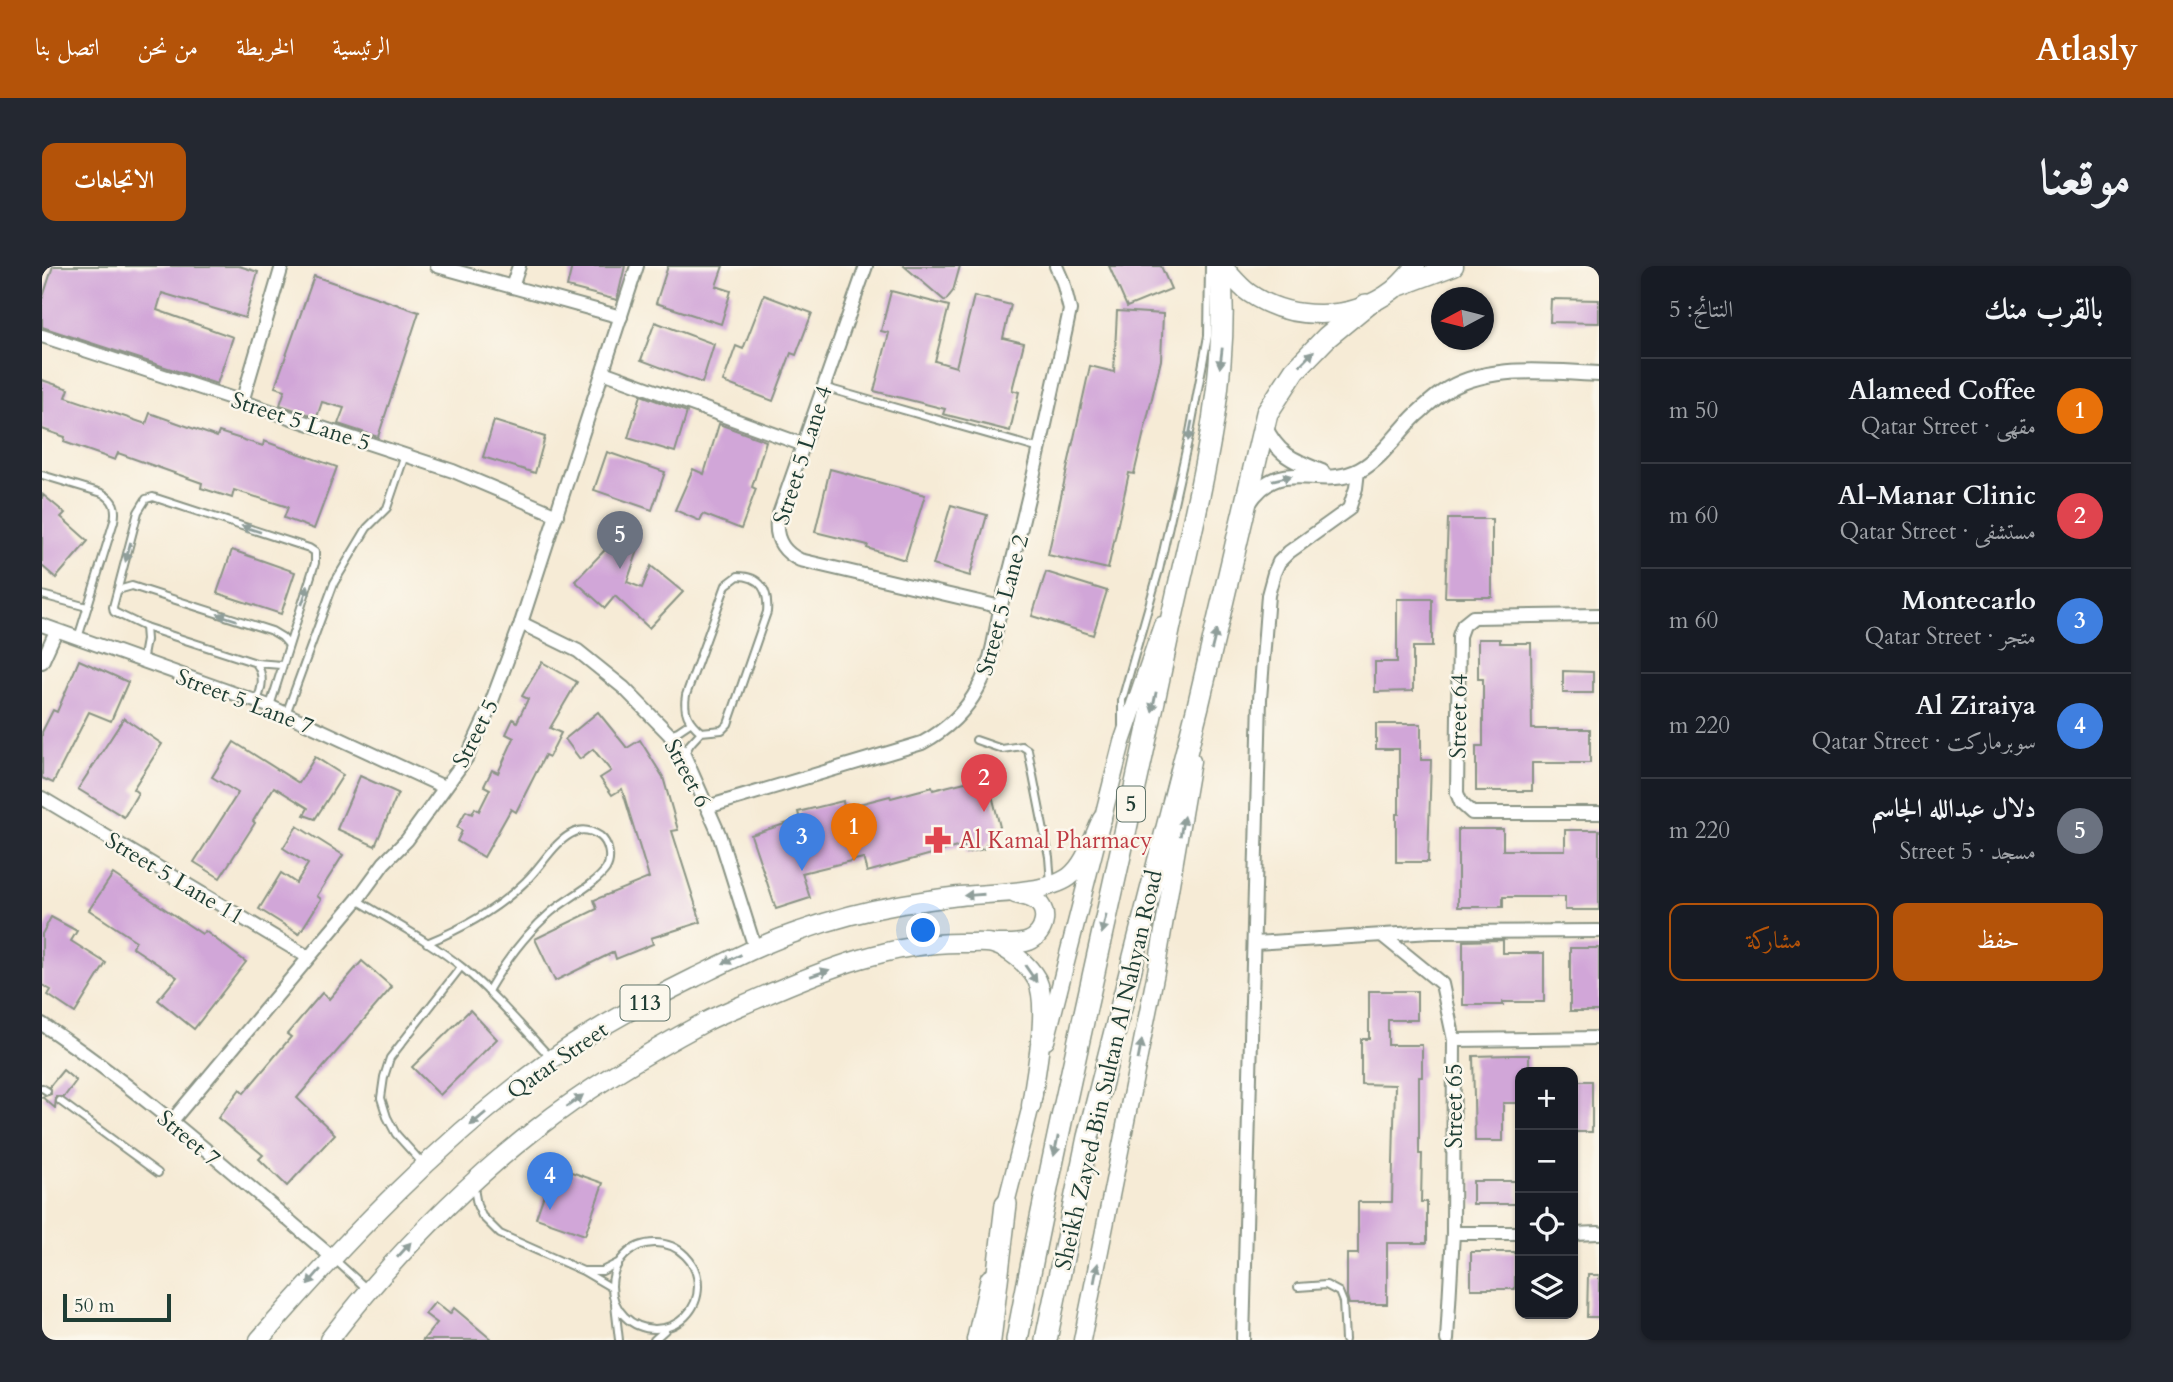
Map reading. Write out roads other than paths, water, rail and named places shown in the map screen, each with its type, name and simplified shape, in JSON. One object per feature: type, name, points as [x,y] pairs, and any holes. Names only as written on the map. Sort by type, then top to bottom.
[{"type":"highway","name":"Sheikh Zayed Bin Sultan Al Nahyan Road","points":[[1017,1340],[1072,1068],[1152,713],[1212,425],[1223,340],[1221,266]]},
{"type":"highway","name":"Sheikh Zayed Bin Sultan Al Nahyan Road","points":[[1046,1340],[1088,1137],[1198,706],[1264,425],[1272,402],[1295,370],[1327,337],[1366,305]]},
{"type":"highway","points":[[990,1340],[1006,1204]]},
{"type":"main road","name":"5","points":[[1221,266],[1249,293],[1286,311],[1327,315],[1366,305],[1395,288],[1416,266]]},
{"type":"main road","points":[[1395,288],[1454,266]]},
{"type":"main road","points":[[975,1340],[1006,1204],[1122,742],[1184,560]]},
{"type":"main road","points":[[1082,1340],[1156,972],[1187,797],[1198,706]]},
{"type":"main road","name":"Qatar Street","points":[[259,1340],[331,1257],[424,1165],[553,1059],[609,1023],[755,948],[846,917],[901,904],[1051,886],[1075,872],[1102,818]]},
{"type":"main road","name":"Qatar Street","points":[[329,1340],[417,1236],[536,1129],[593,1088],[707,1021],[811,976],[858,960],[911,947],[947,942],[1019,944],[1031,941],[1044,925],[1043,908],[1032,898],[1007,892]]},
{"type":"main road","points":[[993,944],[1014,954],[1028,969],[1037,980],[1041,996],[1042,1017],[1031,1105]]},
{"type":"street","points":[[242,402],[282,266]]},
{"type":"street","points":[[437,266],[621,317]]},
{"type":"street","points":[[512,287],[519,266]]},
{"type":"street","name":"Street 5","points":[[171,1122],[357,900],[384,863],[407,840],[467,757],[491,704],[521,624],[637,266]]},
{"type":"street","name":"Street 5 Lane 4","points":[[866,266],[777,520],[777,534],[788,553],[800,560],[1001,607]]},
{"type":"street","name":"Street 5 Lane 2","points":[[707,807],[912,747],[941,732],[963,712],[980,687],[1026,514],[1070,310],[1056,266]]},
{"type":"street","name":"Street 5 Lane 5","points":[[42,336],[453,471],[557,515]]},
{"type":"street","points":[[603,372],[804,445]]},
{"type":"street","points":[[1245,509],[1257,492],[1277,477],[1333,477],[1358,471],[1371,462],[1415,416],[1442,393],[1477,377],[1515,372],[1599,374]]},
{"type":"street","points":[[1264,425],[1272,440],[1290,459],[1333,477]]},
{"type":"street","points":[[1243,1340],[1260,699],[1268,595],[1279,562],[1349,509],[1358,471]]},
{"type":"street","name":"Street 64","points":[[1599,615],[1474,617],[1464,625],[1459,636],[1457,793],[1461,803],[1472,813],[1599,813]]},
{"type":"street","name":"Street 6","points":[[521,624],[578,651],[624,688],[669,734],[684,755],[719,834],[755,948]]},
{"type":"street","name":"Street 5 Lane 7","points":[[42,625],[270,706],[444,787]]},
{"type":"street","points":[[42,662],[56,631]]},
{"type":"street","name":"Street 5 Lane 11","points":[[42,798],[308,957]]},
{"type":"street","points":[[1254,943],[1432,932],[1599,931]]},
{"type":"street","points":[[1383,936],[1441,984],[1454,1040]]},
{"type":"street","name":"Street 7","points":[[42,1024],[171,1122],[331,1257]]},
{"type":"street","name":"Street 65","points":[[1447,1340],[1453,1233],[1454,1040],[1599,1038]]},
{"type":"street","points":[[1453,1233],[1515,1233]]},
{"type":"street","points":[[1578,1234],[1599,1233]]},
{"type":"street","points":[[1087,1321],[1091,1340]]},
{"type":"lane","points":[[1122,742],[1122,700],[1159,570],[1208,336],[1209,266]]},
{"type":"lane","points":[[823,387],[1040,449]]},
{"type":"lane","points":[[286,714],[334,583],[367,528],[387,509],[405,455]]},
{"type":"lane","points":[[42,475],[102,493],[114,504],[114,521],[78,638]]},
{"type":"lane","points":[[270,706],[315,563],[315,551],[153,497],[146,499],[138,512],[113,607],[114,612],[145,627],[256,663],[281,665]]},
{"type":"lane","points":[[684,755],[701,732],[722,730],[728,724],[767,612],[765,589],[747,576],[738,576],[726,585],[687,695],[685,711],[690,723],[701,732]]},
{"type":"lane","points":[[118,590],[132,586],[272,631],[282,636],[288,644]]},
{"type":"lane","points":[[42,595],[88,607]]},
{"type":"lane","points":[[142,662],[146,640],[145,627]]},
{"type":"lane","points":[[256,663],[261,670],[263,687],[257,701]]},
{"type":"lane","points":[[669,734],[690,723]]},
{"type":"lane","points":[[976,740],[1002,748],[1022,746],[1028,750],[1049,857],[1051,886]]},
{"type":"lane","points":[[427,943],[471,923],[510,896],[564,839],[577,831],[592,831],[604,840],[610,854],[607,868],[531,930],[515,949],[488,991]]},
{"type":"lane","points":[[357,900],[461,967],[488,991],[553,1059]]},
{"type":"lane","points":[[424,1165],[396,1134],[387,1117],[381,1098],[384,1077],[390,1058],[461,967]]},
{"type":"lane","points":[[60,1101],[158,1173]]},
{"type":"lane","points":[[473,1183],[477,1205],[493,1229],[583,1271],[612,1288]]},
{"type":"lane","points":[[619,1340],[612,1288],[618,1263],[630,1250],[645,1243],[662,1242],[678,1248],[691,1260],[698,1275],[699,1292],[693,1308],[682,1321],[667,1328],[654,1340]]},
{"type":"lane","points":[[331,1257],[368,1291]]},
{"type":"lane","points":[[583,1271],[601,1270],[618,1263]]},
{"type":"lane","points":[[1298,1287],[1326,1285],[1339,1292],[1343,1301],[1345,1340]]},
{"type":"lane","points":[[614,1300],[622,1314],[635,1325],[650,1330],[667,1328]]},
{"type":"place","name":"دلال عبدالله الجاسم","points":[[620,569]]},
{"type":"place","name":"Al-Manar Clinic","points":[[984,812]]},
{"type":"place","name":"Al Kamal Pharmacy","points":[[938,840]]},
{"type":"place","name":"Alameed Coffee","points":[[854,861]]},
{"type":"place","name":"Montecarlo","points":[[802,871]]},
{"type":"place","name":"Al Ziraiya","points":[[550,1210]]}]
